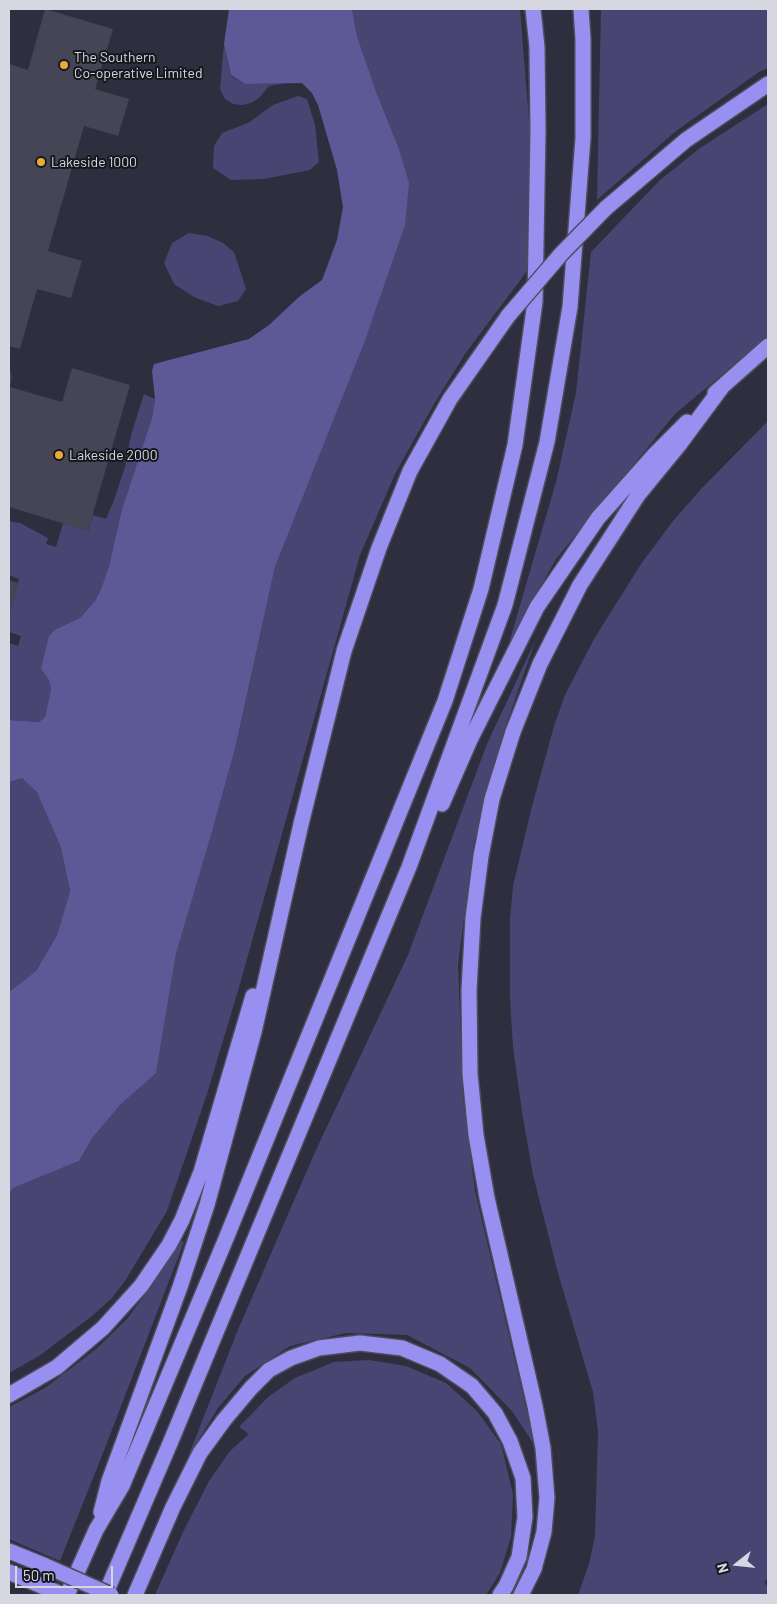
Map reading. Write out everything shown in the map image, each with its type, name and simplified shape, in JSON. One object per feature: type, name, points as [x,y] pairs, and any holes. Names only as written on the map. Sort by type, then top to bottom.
[{"type":"highway","points":[[67,1595],[96,1530],[122,1486],[232,1222],[445,701],[481,588],[516,445],[535,302],[538,130],[537,47],[533,9]]},
{"type":"highway","points":[[105,1595],[175,1432],[409,867],[505,605],[548,442],[570,307],[583,138],[583,39],[581,9]]},
{"type":"highway","points":[[96,1530],[109,1481],[208,1205],[252,1041],[301,824],[344,651],[379,548],[410,471],[450,399],[508,316],[562,253],[606,208],[686,140],[768,84]]},
{"type":"highway","points":[[409,867],[444,800],[470,740],[537,607],[598,518],[655,454],[722,387],[768,346]]},
{"type":"highway","points":[[521,1595],[534,1569],[544,1532],[547,1498],[543,1448],[535,1406],[487,1198],[476,1135],[470,1074],[469,990],[473,918],[481,856],[492,799],[513,732],[540,664],[580,585],[638,495],[679,445],[722,387]]},
{"type":"highway","points":[[9,1395],[57,1367],[103,1328],[141,1286],[169,1245],[182,1220],[201,1172],[256,984],[271,954]]},
{"type":"highway","points":[[135,1595],[173,1507],[200,1453],[251,1388],[269,1370],[292,1358],[320,1348],[360,1343],[402,1348],[440,1364],[472,1386],[496,1413],[510,1441],[523,1478],[525,1517],[519,1558],[500,1595]]},
{"type":"highway","points":[[9,1551],[111,1595]]},
{"type":"highway","points":[[9,1572],[64,1595]]},
{"type":"shaded area","points":[[229,9],[352,9],[357,36],[377,94],[398,146],[409,183],[405,225],[363,346],[275,567],[235,749],[176,954],[156,1073],[121,1104],[93,1137],[79,1161],[13,1188],[9,1193],[9,992],[36,971],[57,935],[70,891],[61,848],[37,792],[22,778],[9,782],[9,720],[39,722],[45,717],[51,689],[49,680],[41,669],[49,636],[56,629],[80,618],[95,601],[101,589],[109,566],[122,509],[152,418],[155,399],[152,371],[154,364],[249,339],[269,325],[300,296],[322,280],[337,240],[343,207],[337,170],[318,105],[312,93],[302,83],[245,84],[231,75],[224,44]]},
{"type":"shaded area","points":[[352,9],[520,9],[530,133],[530,267],[465,354],[434,404],[395,474],[360,555],[240,984],[207,1094],[167,1211],[125,1281],[111,1299],[92,1316],[39,1356],[9,1373],[9,1193],[13,1188],[79,1161],[93,1137],[121,1104],[156,1072],[176,954],[235,749],[275,567],[363,346],[398,146],[377,94],[357,36]]},
{"type":"shaded area","points":[[601,9],[768,9],[768,68],[759,72],[676,131],[597,200]]},
{"type":"shaded area","points":[[224,44],[231,76],[245,84],[285,83],[269,86],[259,98],[251,103],[233,104],[225,99],[220,89]]},
{"type":"shaded area","points":[[298,96],[307,99],[315,125],[319,162],[310,170],[264,179],[231,180],[213,168],[214,146],[222,133],[248,123],[273,105]]},
{"type":"shaded area","points":[[768,104],[768,336],[675,414],[556,559],[509,643],[556,482],[576,393],[591,252],[659,181],[700,148]]},
{"type":"shaded area","points":[[189,233],[208,236],[223,243],[234,252],[246,289],[238,301],[218,306],[194,297],[174,284],[164,263],[172,243]]},
{"type":"shaded area","points":[[144,394],[155,399],[152,418],[122,509],[109,566],[101,589],[95,601],[80,618],[56,629],[41,669],[49,680],[51,689],[45,717],[39,722],[9,720],[9,643],[18,646],[21,636],[9,632],[9,615],[19,579],[9,575],[9,521],[20,523],[48,538],[46,544],[56,547],[63,523],[88,531],[93,515],[106,519],[125,467],[131,435]]},
{"type":"shaded area","points":[[768,421],[768,1579],[764,1582],[768,1588],[768,1595],[578,1595],[589,1564],[595,1536],[598,1431],[593,1392],[558,1273],[533,1175],[522,1112],[513,1047],[510,998],[510,919],[513,886],[554,726],[565,695],[594,639],[641,564],[673,521],[701,489]]},
{"type":"shaded area","points":[[536,639],[502,737],[474,843],[458,964],[463,1097],[475,1191],[535,1446],[512,1411],[470,1368],[407,1335],[346,1333],[290,1346],[245,1376],[218,1408],[188,1457],[237,1332],[315,1152],[408,955],[487,744]]},
{"type":"shaded area","points":[[22,778],[37,791],[61,848],[70,891],[57,935],[36,971],[9,992],[9,782]]},
{"type":"shaded area","points":[[177,1240],[184,1242],[60,1561],[9,1539],[9,1407],[45,1388],[96,1349],[127,1319],[155,1281]]},
{"type":"shaded area","points":[[369,1360],[406,1366],[446,1383],[477,1411],[501,1444],[513,1494],[511,1537],[500,1573],[486,1595],[155,1595],[183,1532],[209,1481],[230,1451],[249,1434],[239,1427],[268,1397],[295,1378],[334,1362]]},
{"type":"building","name":"Lakeside 1000","points":[[45,9],[113,29],[95,89],[129,99],[118,136],[84,126],[48,251],[82,261],[71,298],[37,289],[20,349],[9,346],[9,64],[28,70]]},
{"type":"building","name":"Lakeside 2000","points":[[9,366],[12,378],[10,387],[62,402],[72,368],[130,385],[88,531],[9,507]]},
{"type":"building","points":[[9,580],[18,583],[9,614]]},
{"type":"place","name":"The Southern Co-operative Limited","points":[[64,65]]},
{"type":"place","name":"Lakeside 1000","points":[[41,162]]},
{"type":"place","name":"Lakeside 2000","points":[[59,455]]}]
